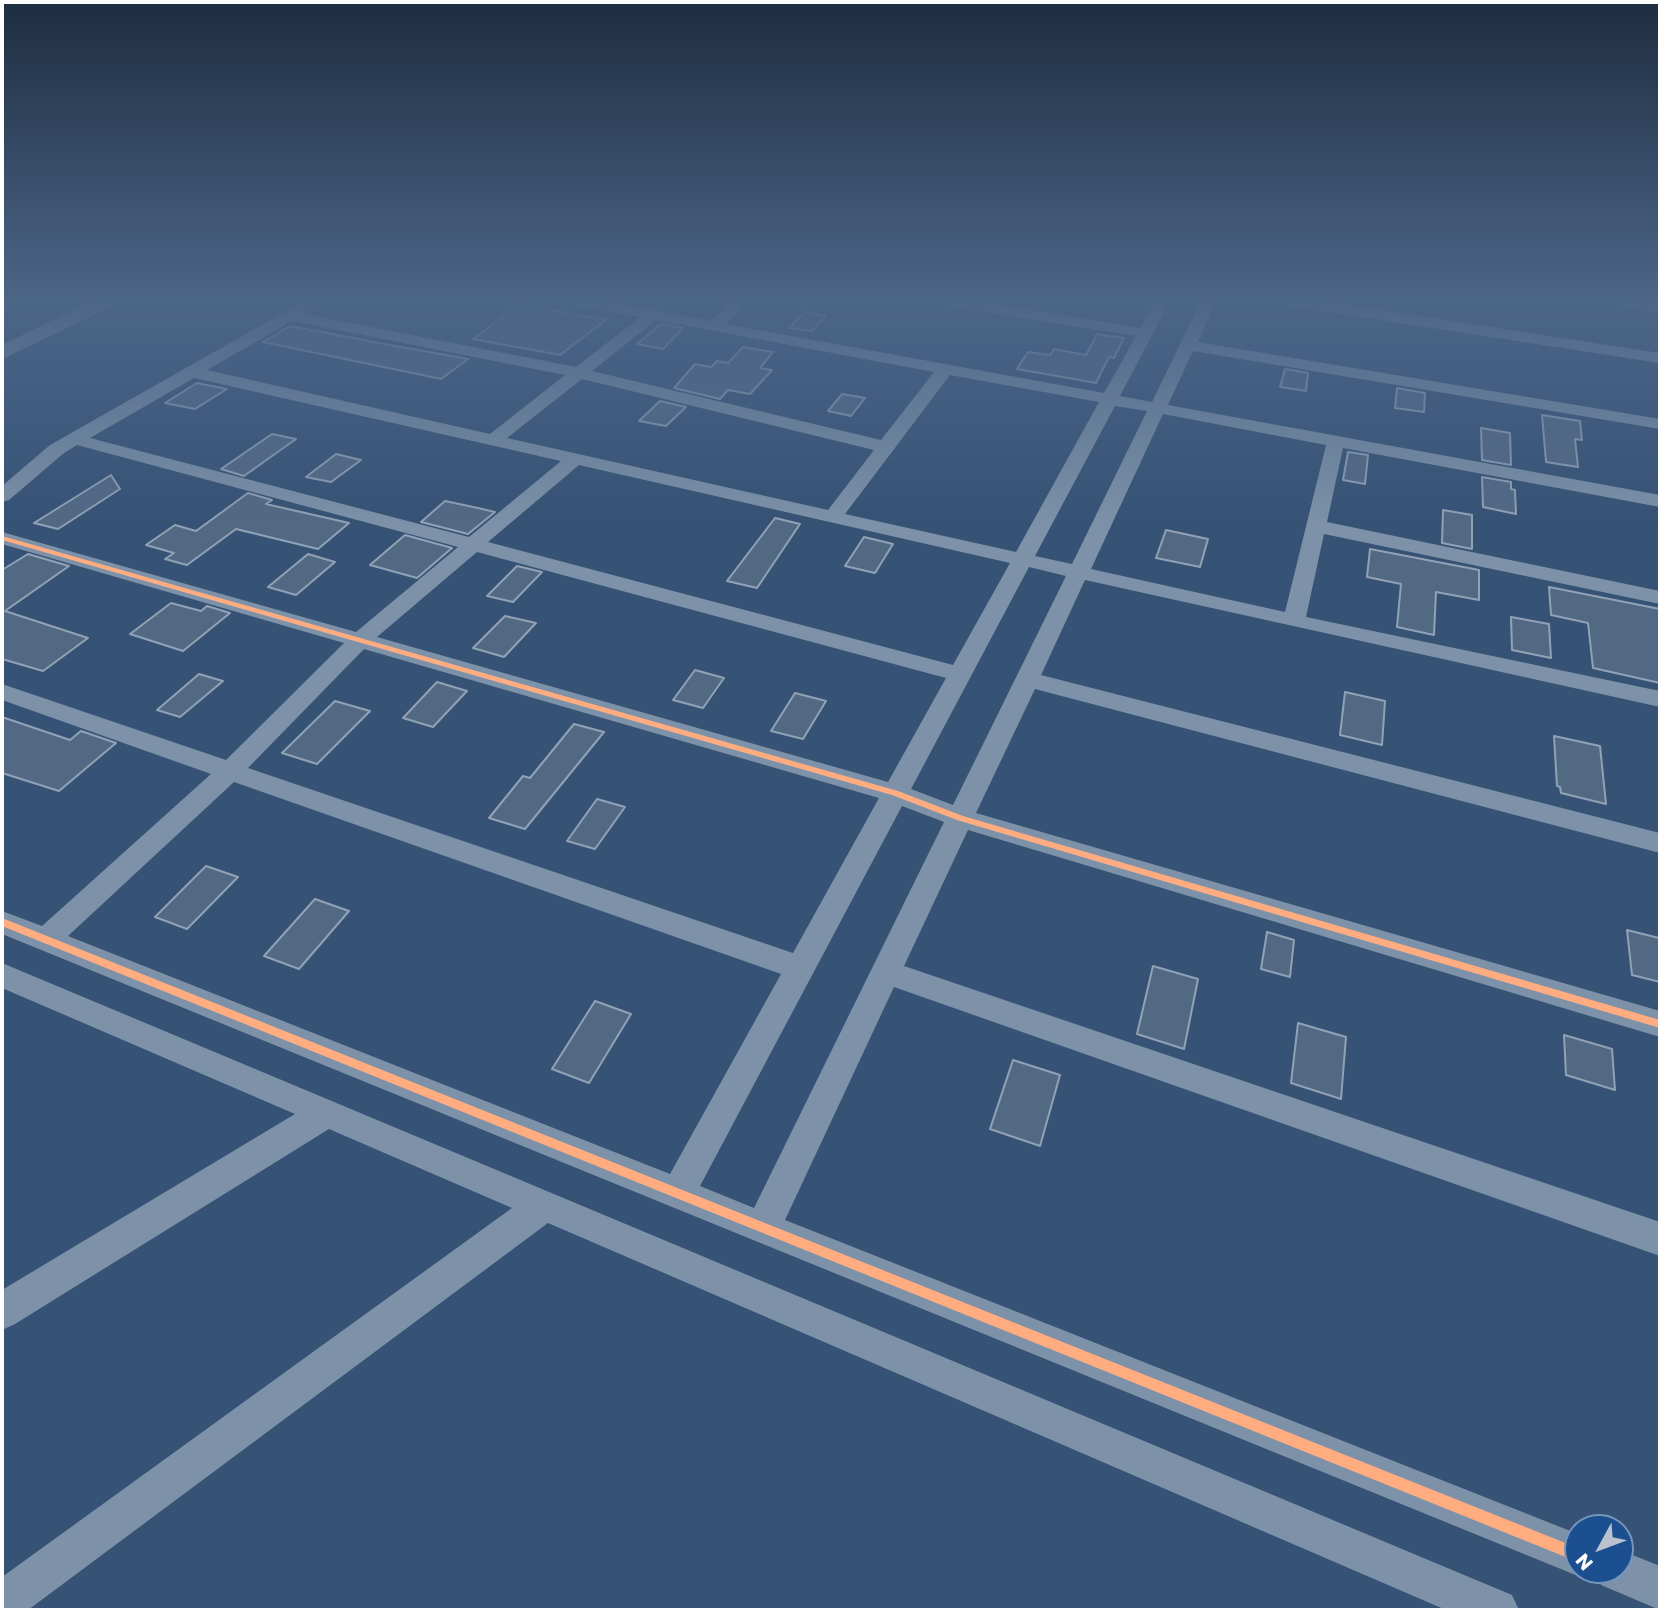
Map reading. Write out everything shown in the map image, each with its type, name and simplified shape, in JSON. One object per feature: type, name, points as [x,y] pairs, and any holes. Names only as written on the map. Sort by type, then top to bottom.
[{"type":"street","points":[[2,496],[57,449],[185,376]]},
{"type":"street","points":[[211,376],[1294,621],[1660,699]]},
{"type":"street","points":[[493,440],[575,376]]},
{"type":"street","points":[[592,376],[886,447]]},
{"type":"street","points":[[833,516],[940,376]]},
{"type":"street","points":[[989,376],[1660,501]]},
{"type":"street","points":[[678,1193],[1121,376]]},
{"type":"street","points":[[763,1228],[1173,376]]},
{"type":"street","points":[[1375,376],[1660,424]]},
{"type":"street","points":[[74,439],[960,674]]},
{"type":"street","points":[[1294,621],[1336,440]]},
{"type":"street","points":[[46,940],[230,771],[360,640],[576,458]]},
{"type":"street","points":[[1316,526],[1660,598]]},
{"type":"street","points":[[2,538],[895,793],[960,818],[1660,1024]]},
{"type":"street","points":[[1027,679],[1660,844]]},
{"type":"street","points":[[2,692],[800,968]]},
{"type":"street","points":[[2,922],[1564,1549]]},
{"type":"street","points":[[886,972],[1660,1239]]},
{"type":"street","points":[[2,975],[1497,1610]]},
{"type":"street","points":[[2,1311],[326,1112]]},
{"type":"street","points":[[2,1603],[544,1205]]},
{"type":"street","points":[[1634,1577],[1660,1588]]},
{"type":"building","points":[[684,376],[766,376],[750,394],[728,390],[720,399],[674,388]]},
{"type":"building","points":[[1058,376],[1099,376],[1096,383]]},
{"type":"building","points":[[1283,376],[1308,376],[1306,391],[1280,387]]},
{"type":"building","points":[[197,383],[227,389],[195,409],[165,403]]},
{"type":"building","points":[[1397,388],[1425,393],[1424,412],[1395,408]]},
{"type":"building","points":[[842,394],[865,398],[851,416],[828,411]]},
{"type":"building","points":[[660,401],[686,407],[666,426],[639,421]]},
{"type":"building","points":[[1542,415],[1580,421],[1582,440],[1575,439],[1578,467],[1546,462]]},
{"type":"building","points":[[1481,428],[1510,433],[1511,465],[1482,460]]},
{"type":"building","points":[[272,434],[296,439],[244,476],[221,469]]},
{"type":"building","points":[[1348,452],[1368,455],[1365,484],[1343,480]]},
{"type":"building","points":[[336,454],[361,460],[331,482],[306,477]]},
{"type":"building","points":[[111,475],[120,489],[58,529],[34,523]]},
{"type":"building","points":[[1482,477],[1511,482],[1511,489],[1515,490],[1516,514],[1483,507]]},
{"type":"building","points":[[248,493],[272,500],[266,504],[349,523],[318,549],[236,529],[187,565],[165,559],[174,553],[146,545],[175,525],[196,531]]},
{"type":"building","points":[[445,501],[495,512],[468,534],[421,522]]},
{"type":"building","points":[[1443,510],[1472,515],[1472,549],[1442,543]]},
{"type":"building","points":[[775,518],[800,524],[757,588],[727,581]]},
{"type":"building","points":[[1166,530],[1208,539],[1200,567],[1156,558]]},
{"type":"building","points":[[405,535],[452,548],[417,578],[370,565]]},
{"type":"building","points":[[864,537],[893,544],[875,573],[845,566]]},
{"type":"building","points":[[1370,549],[1479,570],[1479,600],[1436,592],[1434,635],[1397,627],[1401,584],[1367,577]]},
{"type":"building","points":[[28,554],[69,566],[5,611],[88,638],[43,671],[2,659],[2,570]]},
{"type":"building","points":[[308,554],[335,562],[296,595],[268,587]]},
{"type":"building","points":[[517,566],[542,572],[513,602],[487,596]]},
{"type":"building","points":[[1549,587],[1660,609],[1660,683],[1593,668],[1588,623],[1551,615]]},
{"type":"building","points":[[171,603],[201,611],[207,606],[230,613],[183,651],[130,634]]},
{"type":"building","points":[[505,616],[536,623],[504,657],[473,648]]},
{"type":"building","points":[[1511,617],[1549,624],[1551,658],[1512,650]]},
{"type":"building","points":[[695,670],[724,678],[703,708],[673,700]]},
{"type":"building","points":[[199,674],[223,681],[180,717],[157,710]]},
{"type":"building","points":[[437,682],[467,691],[433,727],[403,718]]},
{"type":"building","points":[[1345,692],[1385,701],[1382,745],[1340,735]]},
{"type":"building","points":[[795,693],[826,701],[803,739],[771,731]]},
{"type":"building","points":[[335,701],[370,711],[317,764],[282,753]]},
{"type":"building","points":[[2,717],[70,740],[81,731],[116,743],[59,791],[2,773]]},
{"type":"building","points":[[574,724],[604,732],[525,829],[489,818],[523,776],[530,778]]},
{"type":"building","points":[[1554,736],[1600,746],[1606,804],[1561,793],[1560,787],[1557,786]]},
{"type":"building","points":[[597,799],[625,807],[595,849],[567,841]]},
{"type":"building","points":[[206,866],[238,877],[187,929],[155,917]]},
{"type":"building","points":[[315,899],[349,911],[299,969],[264,956]]},
{"type":"building","points":[[1627,930],[1659,938],[1660,982],[1632,975]]},
{"type":"building","points":[[1267,932],[1294,940],[1290,977],[1261,969]]},
{"type":"building","points":[[1153,966],[1198,979],[1184,1049],[1137,1034]]},
{"type":"building","points":[[595,1001],[631,1014],[589,1083],[552,1069]]},
{"type":"building","points":[[1298,1023],[1346,1037],[1341,1099],[1291,1083]]},
{"type":"building","points":[[1564,1035],[1612,1049],[1615,1090],[1566,1075]]},
{"type":"building","points":[[1013,1060],[1060,1075],[1040,1146],[990,1129]]},
{"type":"cycle path","points":[[2,538],[895,793],[960,818],[1660,1024]]},
{"type":"cycle path","points":[[2,922],[1564,1549]]}]
